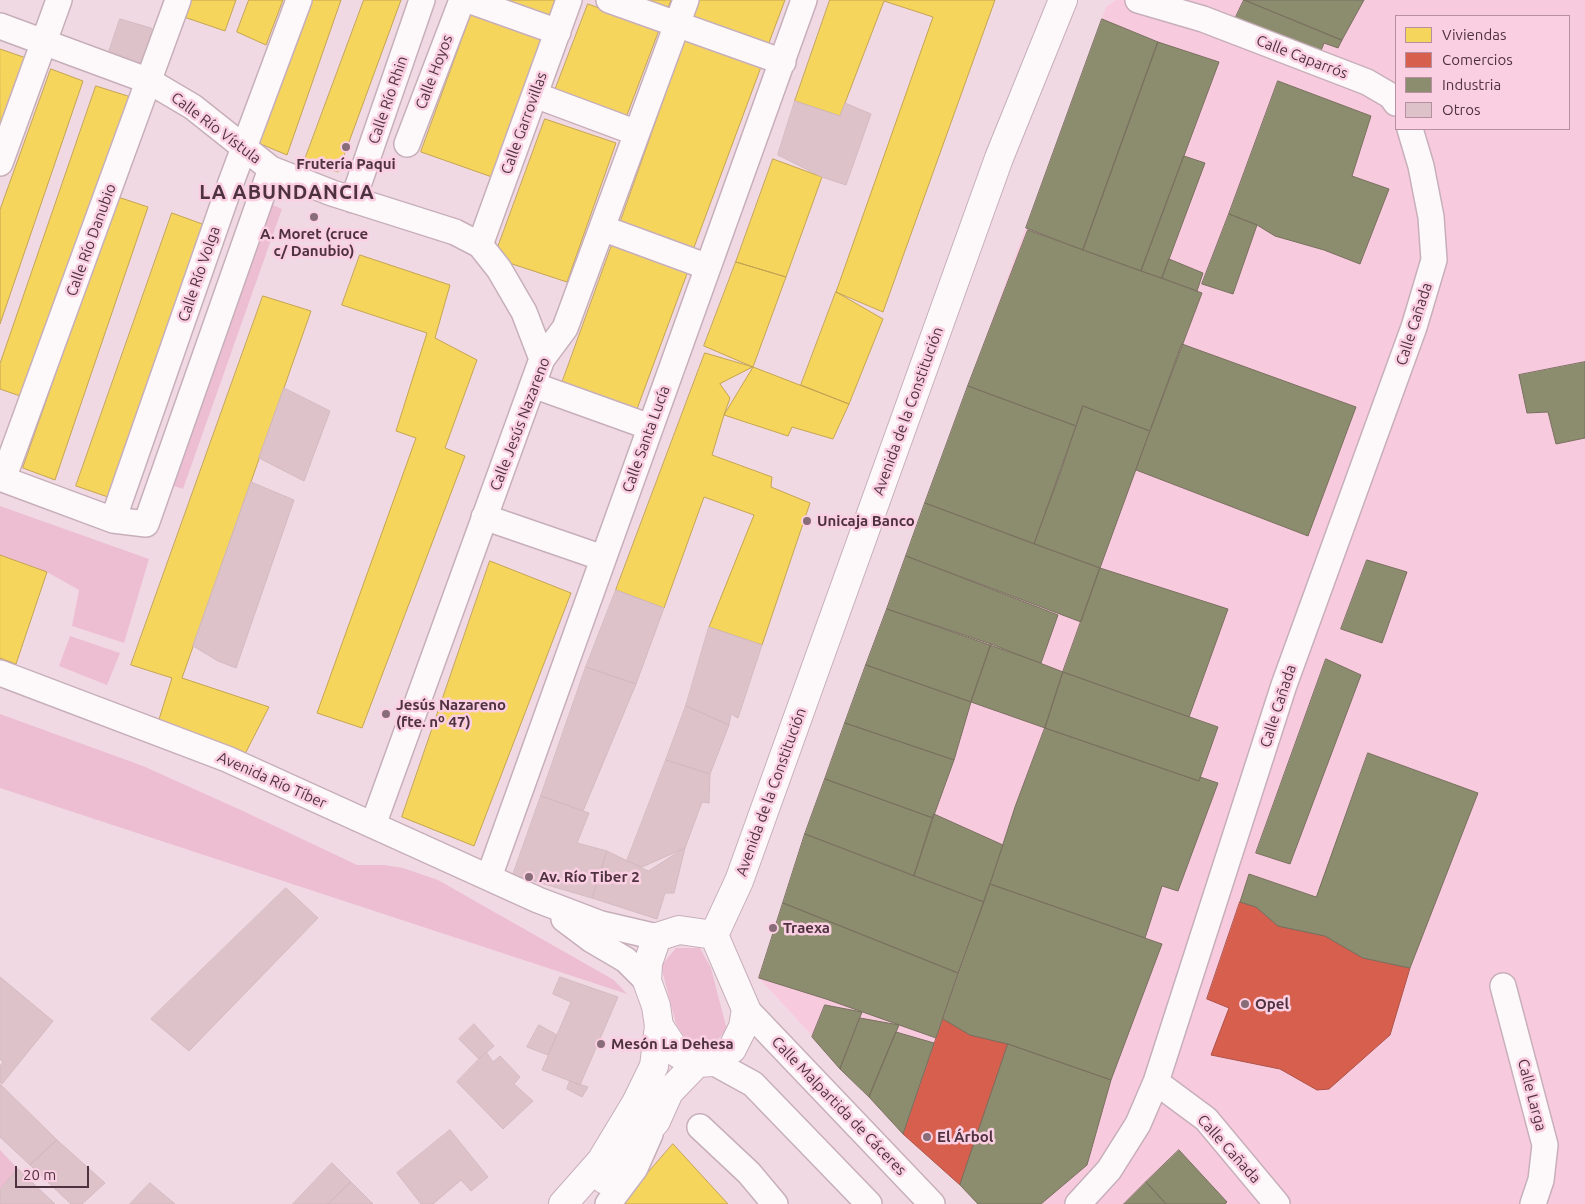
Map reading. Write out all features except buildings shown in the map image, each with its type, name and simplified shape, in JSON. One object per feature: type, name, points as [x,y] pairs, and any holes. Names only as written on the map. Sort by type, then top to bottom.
[{"type":"main road","name":"Avenida de la Constitución","points":[[714,935],[739,881],[999,158],[1063,0]]},
{"type":"main road","points":[[564,1204],[601,1162],[636,1103],[654,1066],[659,1026],[656,1006],[647,981],[648,963],[657,937],[679,930],[714,935],[746,1009],[743,1027],[732,1049],[705,1063],[670,1092],[656,1121],[584,1204]]},
{"type":"main road","points":[[659,1026],[677,1052],[705,1063]]},
{"type":"street","points":[[0,163],[59,0]]},
{"type":"street","name":"Calle Río Danubio","points":[[2,479],[178,0]]},
{"type":"street","name":"Calle Río Volga","points":[[113,520],[244,147],[299,0]]},
{"type":"street","name":"Calle Río Rhin","points":[[353,200],[422,0]]},
{"type":"street","name":"Calle Hoyos","points":[[407,144],[462,0]]},
{"type":"street","points":[[468,0],[558,32]]},
{"type":"street","name":"Calle Garrovillas","points":[[480,245],[569,0]]},
{"type":"street","points":[[609,0],[783,62]]},
{"type":"street","name":"Calle Jesús Nazareno","points":[[373,825],[532,385],[542,359],[565,328],[686,0]]},
{"type":"street","name":"Calle Santa Lucía","points":[[489,877],[804,0]]},
{"type":"street","name":"Calle Caparrós","points":[[1138,0],[1203,19],[1367,82],[1391,96],[1395,101]]},
{"type":"street","name":"Calle Caparrós","points":[[1181,0],[1203,19]]},
{"type":"street","name":"Calle Río Vístula","points":[[0,26],[149,80],[193,107],[271,170],[353,200],[455,232],[480,245],[499,269],[524,312],[542,359]]},
{"type":"street","points":[[535,95],[637,133]]},
{"type":"street","name":"Calle Cañada","points":[[1277,1204],[1206,1119],[1156,1082],[1284,685],[1414,326],[1434,260],[1431,217],[1421,166],[1410,130]]},
{"type":"street","points":[[2,479],[113,520],[146,524],[271,170]]},
{"type":"street","points":[[602,228],[708,266]]},
{"type":"street","points":[[532,385],[650,427]]},
{"type":"street","points":[[484,517],[603,558]]},
{"type":"street","name":"Avenida Río Tíber","points":[[0,673],[227,759],[538,900],[601,924],[657,937]]},
{"type":"street","name":"Avenida Río Tíber","points":[[538,900],[592,940],[626,960],[647,981]]},
{"type":"street","name":"Calle Larga","points":[[1503,986],[1545,1145],[1541,1180],[1533,1204]]},
{"type":"street","name":"Calle Malpartida de Cáceres","points":[[746,1009],[932,1204]]},
{"type":"street","points":[[705,1063],[753,1084],[869,1204]]},
{"type":"street","points":[[1078,1204],[1109,1170],[1138,1124],[1156,1082]]},
{"type":"street","points":[[608,1204],[635,1168],[656,1121]]},
{"type":"street","points":[[700,1127],[749,1173],[776,1204]]},
{"type":"shaded area","points":[[1116,0],[1585,0],[1585,1204],[979,1204],[903,1134],[759,978],[805,834],[1106,7]]},
{"type":"shaded area","points":[[266,202],[282,209],[183,489],[165,483]]},
{"type":"shaded area","points":[[0,506],[149,559],[124,643],[72,626],[79,590],[47,572],[0,555]]},
{"type":"shaded area","points":[[70,636],[120,653],[107,685],[59,666]]},
{"type":"shaded area","points":[[0,714],[143,766],[357,865],[384,865],[403,868],[438,880],[614,980],[627,994],[0,788]]},
{"type":"shaded area","points":[[676,948],[700,948],[711,968],[727,1030],[715,1042],[689,1044],[676,1024],[661,966]]},
{"type":"shaded area","points":[[0,1150],[18,1169],[0,1190]]},
{"type":"place","name":"Frutería Paqui","points":[[346,147]]},
{"type":"place","name":"A. Moret (cruce c/ Danubio)","points":[[314,217]]},
{"type":"place","name":"Unicaja Banco","points":[[807,521]]},
{"type":"place","name":"Jesús Nazareno (fte. nº 47)","points":[[386,714]]},
{"type":"place","name":"Av. Río Tiber 2","points":[[529,877]]},
{"type":"place","name":"Traexa","points":[[773,928]]},
{"type":"place","name":"Opel","points":[[1245,1004]]},
{"type":"place","name":"Mesón La Dehesa","points":[[601,1044]]},
{"type":"place","name":"El Árbol","points":[[927,1137]]},
{"type":"district","name":"LA ABUNDANCIA","points":[[287,192]]}]
